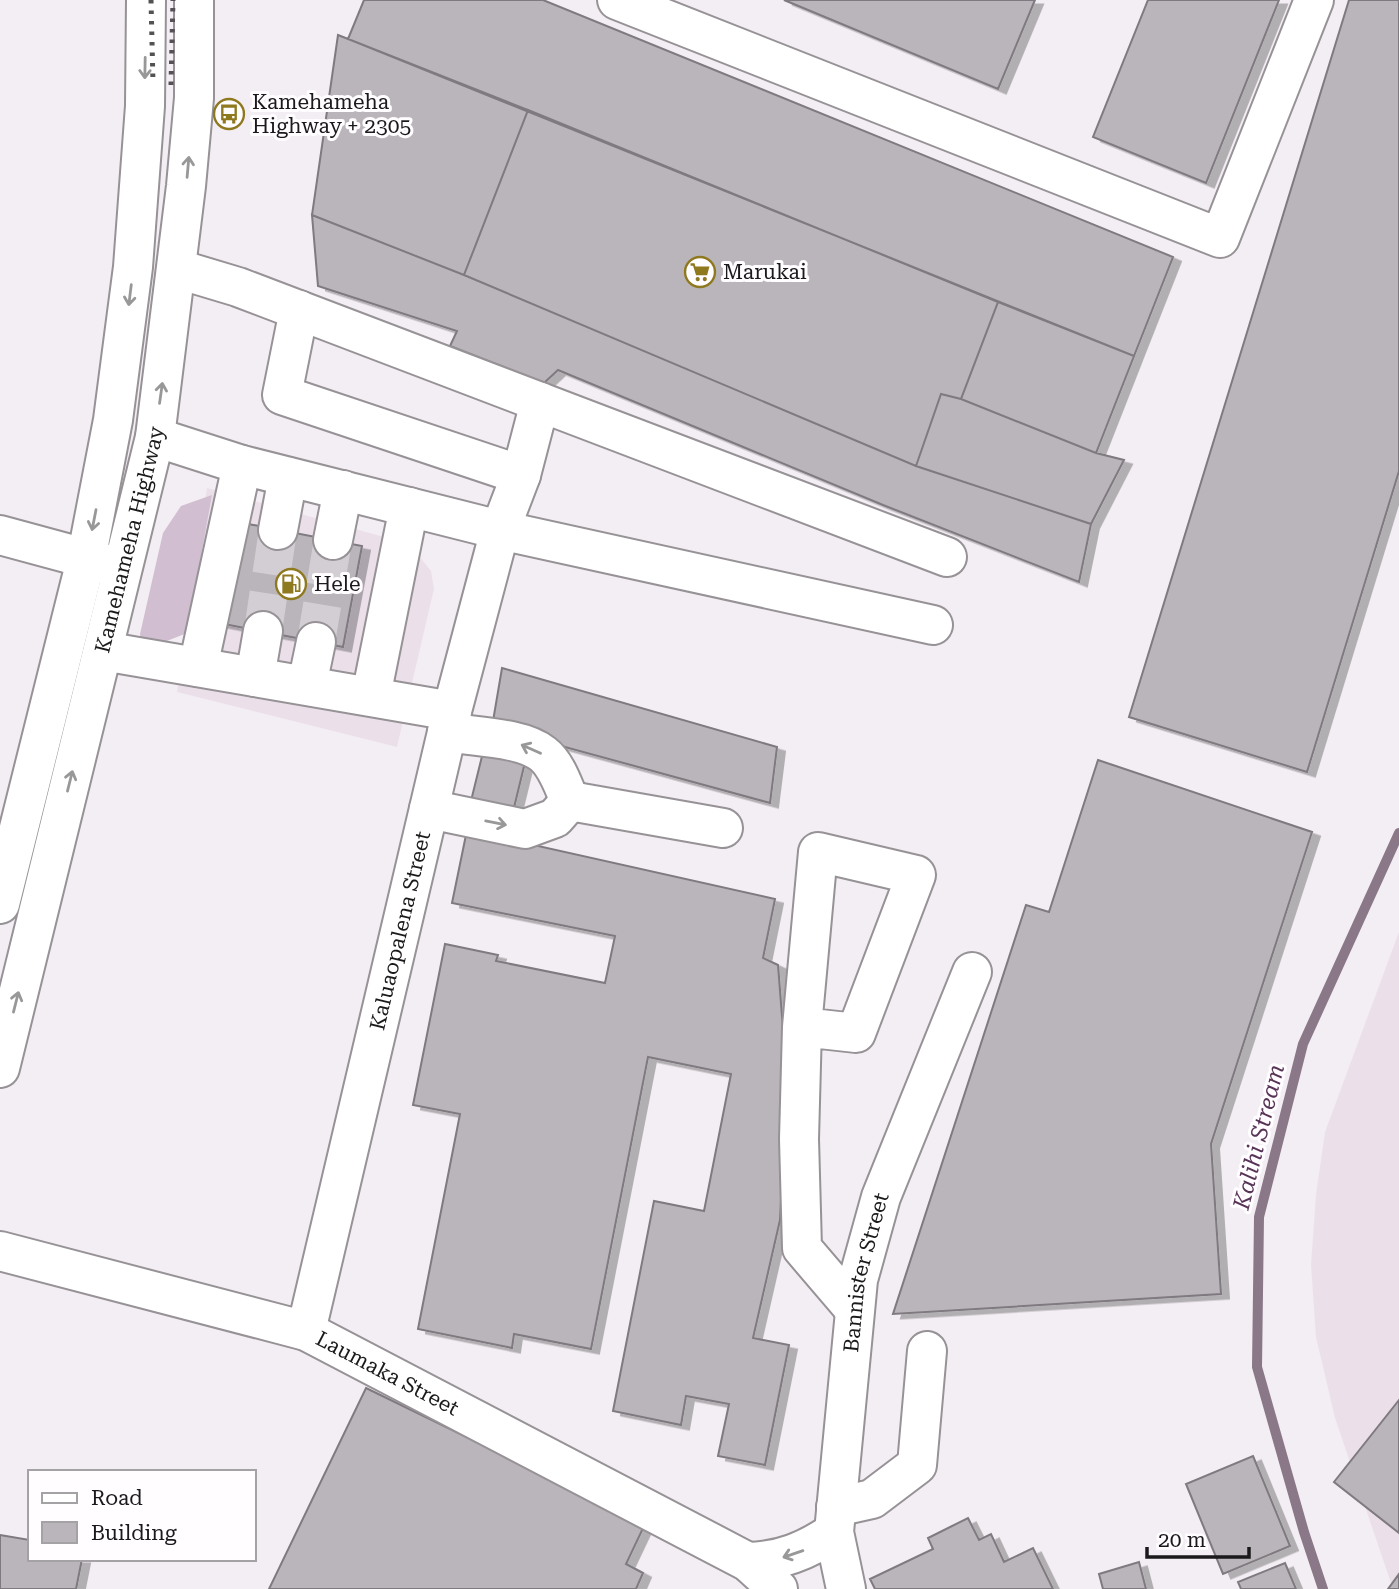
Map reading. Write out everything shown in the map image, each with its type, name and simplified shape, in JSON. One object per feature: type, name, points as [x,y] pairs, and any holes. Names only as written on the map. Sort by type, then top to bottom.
[{"type":"street","name":"Kamehameha Highway","points":[[0,904],[86,560],[113,420],[133,267],[145,106],[146,0]]},
{"type":"street","name":"Kamehameha Highway","points":[[0,1068],[155,437],[177,269],[194,98],[194,0]]},
{"type":"street","points":[[617,0],[1220,238],[1314,0]]},
{"type":"street","points":[[177,269],[299,310],[947,557]]},
{"type":"street","points":[[299,310],[282,395],[521,475]]},
{"type":"street","name":"Kaluaopalena Street","points":[[306,1331],[450,722],[500,530],[521,475],[540,402]]},
{"type":"street","points":[[155,437],[242,465],[500,530],[933,625]]},
{"type":"street","points":[[198,667],[242,465]]},
{"type":"street","points":[[278,530],[288,477]]},
{"type":"street","points":[[333,540],[344,491]]},
{"type":"street","points":[[371,696],[410,507]]},
{"type":"street","points":[[0,535],[123,568]]},
{"type":"street","points":[[255,677],[262,631]]},
{"type":"street","points":[[307,685],[316,642]]},
{"type":"street","points":[[103,652],[371,696],[526,745],[544,755],[557,772],[570,802]]},
{"type":"street","points":[[429,809],[525,828],[555,818],[570,802]]},
{"type":"street","points":[[570,802],[723,828]]},
{"type":"street","points":[[802,1027],[856,1033],[916,875],[818,852],[802,1027],[799,1139],[802,1248],[854,1309]]},
{"type":"street","name":"Bannister Street","points":[[846,1589],[835,1520],[858,1280],[881,1198],[972,972]]},
{"type":"street","name":"Laumaka Street","points":[[0,1251],[306,1331],[748,1562],[778,1589]]},
{"type":"street","points":[[748,1562],[771,1561],[803,1551],[835,1520],[872,1499],[917,1465],[927,1351]]},
{"type":"shaded area","points":[[207,488],[384,537],[419,556],[431,571],[434,589],[397,747],[177,692]]},
{"type":"shaded area","points":[[212,495],[187,633],[154,646],[142,646],[140,634],[163,533],[181,506]]},
{"type":"shaded area","points":[[1399,932],[1399,1589],[1393,1589],[1335,1418],[1316,1337],[1311,1265],[1316,1195],[1325,1132]]},
{"type":"building","points":[[364,0],[543,0],[1173,257],[1134,356],[348,39]]},
{"type":"building","points":[[784,0],[1035,0],[998,89]]},
{"type":"building","points":[[1148,0],[1279,0],[1206,183],[1093,137]]},
{"type":"building","points":[[1349,0],[1399,0],[1399,471],[1307,772],[1129,717]]},
{"type":"building","points":[[338,35],[528,110],[464,275],[312,215]]},
{"type":"building","points":[[528,110],[998,302],[961,399],[941,394],[916,466],[464,275]]},
{"type":"building","points":[[312,215],[464,275],[916,466],[1091,524],[1079,582],[883,505],[558,370],[544,383],[450,346],[457,331],[318,286]]},
{"type":"building","points":[[998,302],[1134,356],[1096,453],[961,399]]},
{"type":"building","points":[[941,394],[961,399],[1096,453],[1124,460],[1091,524],[916,466]]},
{"type":"building","name":"Hele","points":[[238,522],[362,546],[343,647],[219,623]]},
{"type":"building","points":[[502,668],[777,747],[770,803],[492,727]]},
{"type":"building","points":[[485,744],[527,754],[511,820],[469,809]]},
{"type":"building","points":[[1098,760],[1312,832],[1211,1144],[1221,1294],[893,1314],[1026,905],[1049,912]]},
{"type":"building","points":[[467,830],[775,899],[763,958],[778,965],[787,1080],[780,1220],[753,1338],[789,1345],[765,1465],[718,1456],[729,1404],[686,1396],[681,1425],[613,1411],[654,1201],[704,1211],[731,1074],[648,1057],[591,1349],[514,1334],[512,1348],[418,1329],[460,1114],[413,1105],[445,944],[498,955],[496,961],[605,983],[615,936],[452,903]]},
{"type":"building","points":[[366,1388],[645,1524],[626,1564],[643,1573],[636,1589],[269,1589]]},
{"type":"building","points":[[1399,1400],[1399,1533],[1334,1482]]},
{"type":"building","points":[[1253,1456],[1290,1546],[1223,1574],[1186,1484]]},
{"type":"building","points":[[968,1518],[979,1540],[991,1534],[1004,1562],[1033,1548],[1053,1589],[875,1589],[870,1579],[933,1549],[928,1538]]},
{"type":"building","points":[[0,1535],[28,1540],[28,1561],[82,1561],[76,1589],[0,1589]]},
{"type":"building","points":[[1139,1562],[1146,1589],[1103,1589],[1099,1574]]},
{"type":"building","points":[[1285,1563],[1296,1589],[1241,1589],[1238,1582]]},
{"type":"building","points":[[1399,1574],[1399,1589],[1388,1589]]},
{"type":"waterway","name":"Kalihi Stream","points":[[1323,1589],[1257,1367],[1259,1217],[1303,1044],[1399,833]]},
{"type":"tunnel","points":[[263,631],[278,530]]},
{"type":"tunnel","points":[[316,642],[333,540]]},
{"type":"railway","points":[[151,0],[153,83]]},
{"type":"railway","points":[[171,85],[173,0]]},
{"type":"place","name":"Kamehameha Highway + 2305","points":[[229,114]]},
{"type":"place","name":"Marukai","points":[[700,272]]},
{"type":"place","name":"Hele","points":[[291,584]]}]
